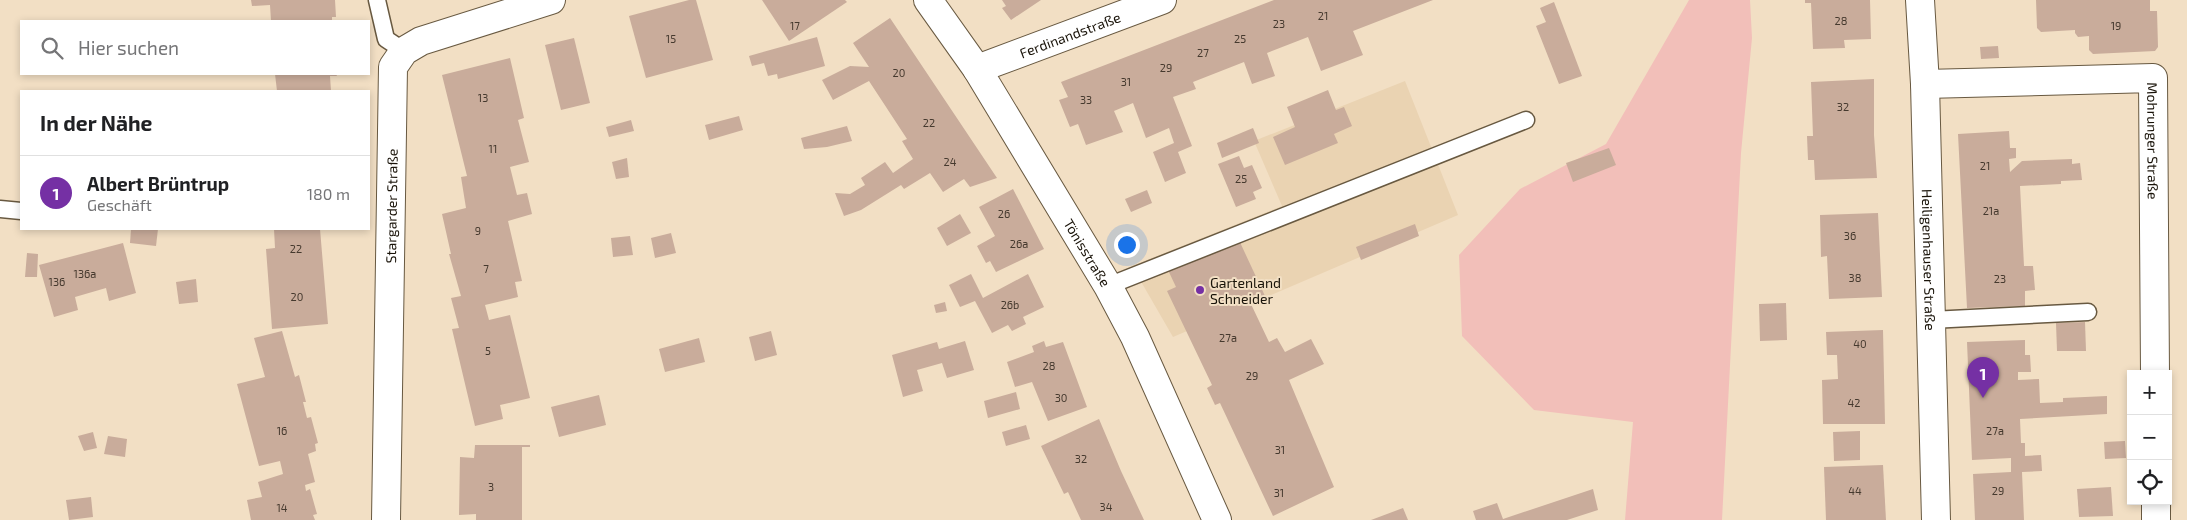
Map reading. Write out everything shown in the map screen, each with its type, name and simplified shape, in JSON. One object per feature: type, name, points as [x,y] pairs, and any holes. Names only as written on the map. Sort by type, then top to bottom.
[{"type":"street","points":[[404,51],[421,41],[551,0]]},
{"type":"street","name":"Tönisstraße","points":[[928,0],[977,69],[1108,286],[1135,337],[1217,520]]},
{"type":"street","name":"Ferdinandstraße","points":[[977,69],[1162,0]]},
{"type":"street","name":"Heiligenhauser Straße","points":[[1920,0],[1925,84],[1936,520]]},
{"type":"street","name":"Stargarder Straße","points":[[386,520],[394,67],[404,51]]},
{"type":"street","name":"Mohrunger Straße","points":[[1925,84],[2153,78],[2155,370]]},
{"type":"street","points":[[2156,505],[2156,520]]},
{"type":"lane","points":[[377,0],[386,39],[404,51]]},
{"type":"lane","points":[[1108,286],[1526,120]]},
{"type":"lane","points":[[0,209],[20,211]]},
{"type":"lane","points":[[1930,320],[2088,312]]},
{"type":"shaded area","points":[[1689,0],[1750,0],[1752,38],[1741,153],[1722,520],[1625,520],[1633,422],[1534,410],[1462,336],[1459,255],[1520,189],[1606,144]]},
{"type":"shaded area","points":[[1405,81],[1458,215],[1173,337],[1132,266],[1282,206],[1254,141]]},
{"type":"building","points":[[251,0],[335,0],[336,17],[332,17],[332,20],[271,20],[270,5],[252,6]]},
{"type":"building","points":[[689,0],[696,0],[713,60],[646,78],[629,16]]},
{"type":"building","points":[[762,0],[845,0],[847,2],[789,41]]},
{"type":"building","points":[[1002,0],[1041,0],[1011,20],[1002,8],[1006,6]]},
{"type":"building","points":[[1274,0],[1433,0],[1353,31],[1363,55],[1321,71],[1308,37],[1267,53],[1275,76],[1252,84],[1244,62],[1193,82],[1196,89],[1173,97],[1192,146],[1178,152],[1186,173],[1165,182],[1153,152],[1174,143],[1169,128],[1146,138],[1133,103],[1114,111],[1123,132],[1086,145],[1078,124],[1070,127],[1059,100],[1068,97],[1061,82]]},
{"type":"building","points":[[1805,0],[1870,0],[1871,39],[1844,40],[1845,48],[1813,49],[1811,3],[1805,3]]},
{"type":"building","points":[[2036,0],[2150,0],[2150,11],[2157,11],[2158,47],[2155,51],[2093,54],[2089,50],[2089,36],[2078,37],[2075,30],[2041,32],[2037,28]]},
{"type":"building","points":[[1554,2],[1582,76],[1559,84],[1536,26],[1546,22],[1540,8]]},
{"type":"building","points":[[890,18],[997,178],[970,187],[964,179],[943,192],[930,173],[904,189],[901,185],[861,210],[844,216],[835,193],[850,194],[865,185],[861,178],[885,162],[893,173],[913,159],[902,141],[907,139],[869,81],[833,100],[822,80],[850,66],[869,67],[853,43]]},
{"type":"building","points":[[817,37],[825,66],[778,79],[777,74],[768,76],[764,63],[752,66],[749,56]]},
{"type":"building","points":[[574,38],[590,103],[561,110],[545,45]]},
{"type":"building","points":[[1998,46],[1999,58],[1981,59],[1980,47]]},
{"type":"building","points":[[510,58],[524,118],[518,120],[529,162],[510,167],[517,195],[527,193],[532,214],[508,221],[522,281],[515,282],[518,297],[485,305],[489,320],[510,315],[530,398],[500,405],[503,419],[475,426],[452,329],[459,328],[451,298],[461,296],[449,254],[451,254],[442,214],[466,208],[461,177],[467,176],[442,75]]},
{"type":"building","points":[[275,75],[337,76],[330,76],[331,90],[277,90]]},
{"type":"building","points":[[1874,79],[1874,135],[1877,178],[1815,180],[1814,160],[1808,160],[1807,136],[1813,136],[1811,82]]},
{"type":"building","points":[[1328,90],[1336,110],[1344,107],[1352,126],[1334,134],[1338,143],[1285,165],[1273,137],[1295,127],[1287,107]]},
{"type":"building","points":[[739,116],[743,130],[709,140],[705,125]]},
{"type":"building","points":[[631,120],[634,131],[609,137],[606,127]]},
{"type":"building","points":[[847,126],[852,141],[827,147],[804,149],[801,138]]},
{"type":"building","points":[[1253,128],[1259,143],[1222,158],[1217,143]]},
{"type":"building","points":[[2009,131],[2010,148],[2016,148],[2016,158],[2009,159],[2010,172],[2022,161],[2072,159],[2072,164],[2080,163],[2082,180],[2061,181],[2061,184],[2020,186],[2024,266],[2033,266],[2035,290],[2025,291],[2025,306],[1967,308],[1958,134]]},
{"type":"building","points":[[1609,148],[1616,165],[1573,182],[1566,163]]},
{"type":"building","points":[[1239,156],[1244,168],[1252,165],[1262,188],[1253,192],[1256,199],[1236,207],[1218,164]]},
{"type":"building","points":[[627,158],[629,177],[616,179],[612,162]]},
{"type":"building","points":[[1013,189],[1044,249],[996,272],[990,261],[986,263],[977,246],[995,236],[979,207]]},
{"type":"building","points":[[1147,190],[1152,203],[1131,212],[1125,199]]},
{"type":"building","points":[[1878,213],[1882,297],[1829,299],[1827,256],[1821,257],[1820,215]]},
{"type":"building","points":[[960,214],[971,233],[947,246],[937,228]]},
{"type":"building","points":[[1415,224],[1419,236],[1361,260],[1356,247]]},
{"type":"building","points":[[131,230],[158,230],[156,246],[130,243]]},
{"type":"building","points":[[274,230],[320,230],[328,324],[272,329],[266,249],[275,248]]},
{"type":"building","points":[[671,233],[676,253],[655,258],[651,238]]},
{"type":"building","points":[[630,236],[633,255],[613,257],[611,238]]},
{"type":"building","points":[[1238,238],[1265,296],[1250,302],[1269,342],[1277,338],[1285,352],[1311,339],[1324,364],[1289,380],[1334,487],[1273,516],[1220,403],[1215,405],[1207,388],[1212,385],[1167,291],[1176,287],[1168,270]]},
{"type":"building","points":[[123,243],[136,293],[109,301],[106,288],[75,297],[78,310],[54,317],[39,265]]},
{"type":"building","points":[[27,253],[38,254],[37,277],[25,277]]},
{"type":"building","points":[[971,274],[983,298],[1028,274],[1044,307],[1023,317],[1026,324],[1012,331],[1008,325],[992,333],[975,301],[960,307],[949,285]]},
{"type":"building","points":[[196,279],[198,302],[179,304],[176,282]]},
{"type":"building","points":[[945,302],[947,311],[936,313],[934,305]]},
{"type":"building","points":[[1786,303],[1787,340],[1760,341],[1759,304]]},
{"type":"building","points":[[2085,322],[2086,351],[2057,351],[2056,323]]},
{"type":"building","points":[[1883,330],[1885,424],[1823,424],[1822,380],[1838,379],[1837,355],[1827,355],[1826,332]]},
{"type":"building","points":[[282,331],[295,377],[299,375],[306,402],[303,402],[307,418],[311,417],[318,443],[315,444],[316,451],[308,454],[315,482],[305,485],[306,491],[310,489],[317,514],[313,515],[315,520],[251,520],[247,500],[262,497],[258,482],[283,474],[280,461],[259,466],[237,384],[265,377],[254,338]]},
{"type":"building","points":[[771,331],[777,355],[755,361],[749,337]]},
{"type":"building","points":[[699,338],[705,362],[665,372],[659,349]]},
{"type":"building","points":[[2025,340],[2025,355],[2030,355],[2031,372],[2018,372],[2018,380],[2039,379],[2040,403],[2063,402],[2063,398],[2107,396],[2107,414],[2020,419],[2021,443],[2025,443],[2025,456],[2041,455],[2042,471],[2022,472],[2024,520],[1975,520],[1973,474],[2011,472],[2011,458],[1972,460],[1967,342]]},
{"type":"building","points":[[965,341],[974,370],[947,378],[942,363],[917,370],[923,391],[903,397],[892,355],[937,342],[939,349]]},
{"type":"building","points":[[1044,341],[1046,347],[1063,342],[1087,407],[1048,421],[1032,382],[1015,387],[1007,362],[1034,352],[1032,346]]},
{"type":"building","points":[[1016,392],[1020,409],[988,418],[984,401]]},
{"type":"building","points":[[599,395],[606,425],[559,437],[551,407]]},
{"type":"building","points":[[1099,419],[1144,520],[1081,520],[1068,492],[1064,494],[1041,446]]},
{"type":"building","points":[[1026,425],[1030,439],[1006,446],[1002,432]]},
{"type":"building","points":[[1860,431],[1860,460],[1834,461],[1833,432]]},
{"type":"building","points":[[93,432],[97,448],[84,451],[78,436]]},
{"type":"building","points":[[108,436],[127,439],[125,457],[104,454]]},
{"type":"building","points":[[2125,441],[2126,458],[2105,459],[2104,442]]},
{"type":"building","points":[[475,445],[530,445],[530,447],[522,447],[522,520],[476,520],[476,514],[459,515],[460,457],[474,458]]},
{"type":"building","points":[[1883,465],[1886,520],[1826,520],[1824,467]]},
{"type":"building","points":[[2111,487],[2113,516],[2079,517],[2077,489]]},
{"type":"building","points":[[1593,489],[1598,510],[1567,520],[1476,520],[1473,511],[1497,503],[1503,519]]},
{"type":"building","points":[[91,497],[93,517],[69,520],[66,500]]},
{"type":"building","points":[[1403,508],[1408,520],[1371,520]]},
{"type":"place","name":"Gartenland Schneider","points":[[1200,290]]},
{"type":"place","name":"Albert Brüntrup","points":[[1983,398]]}]
